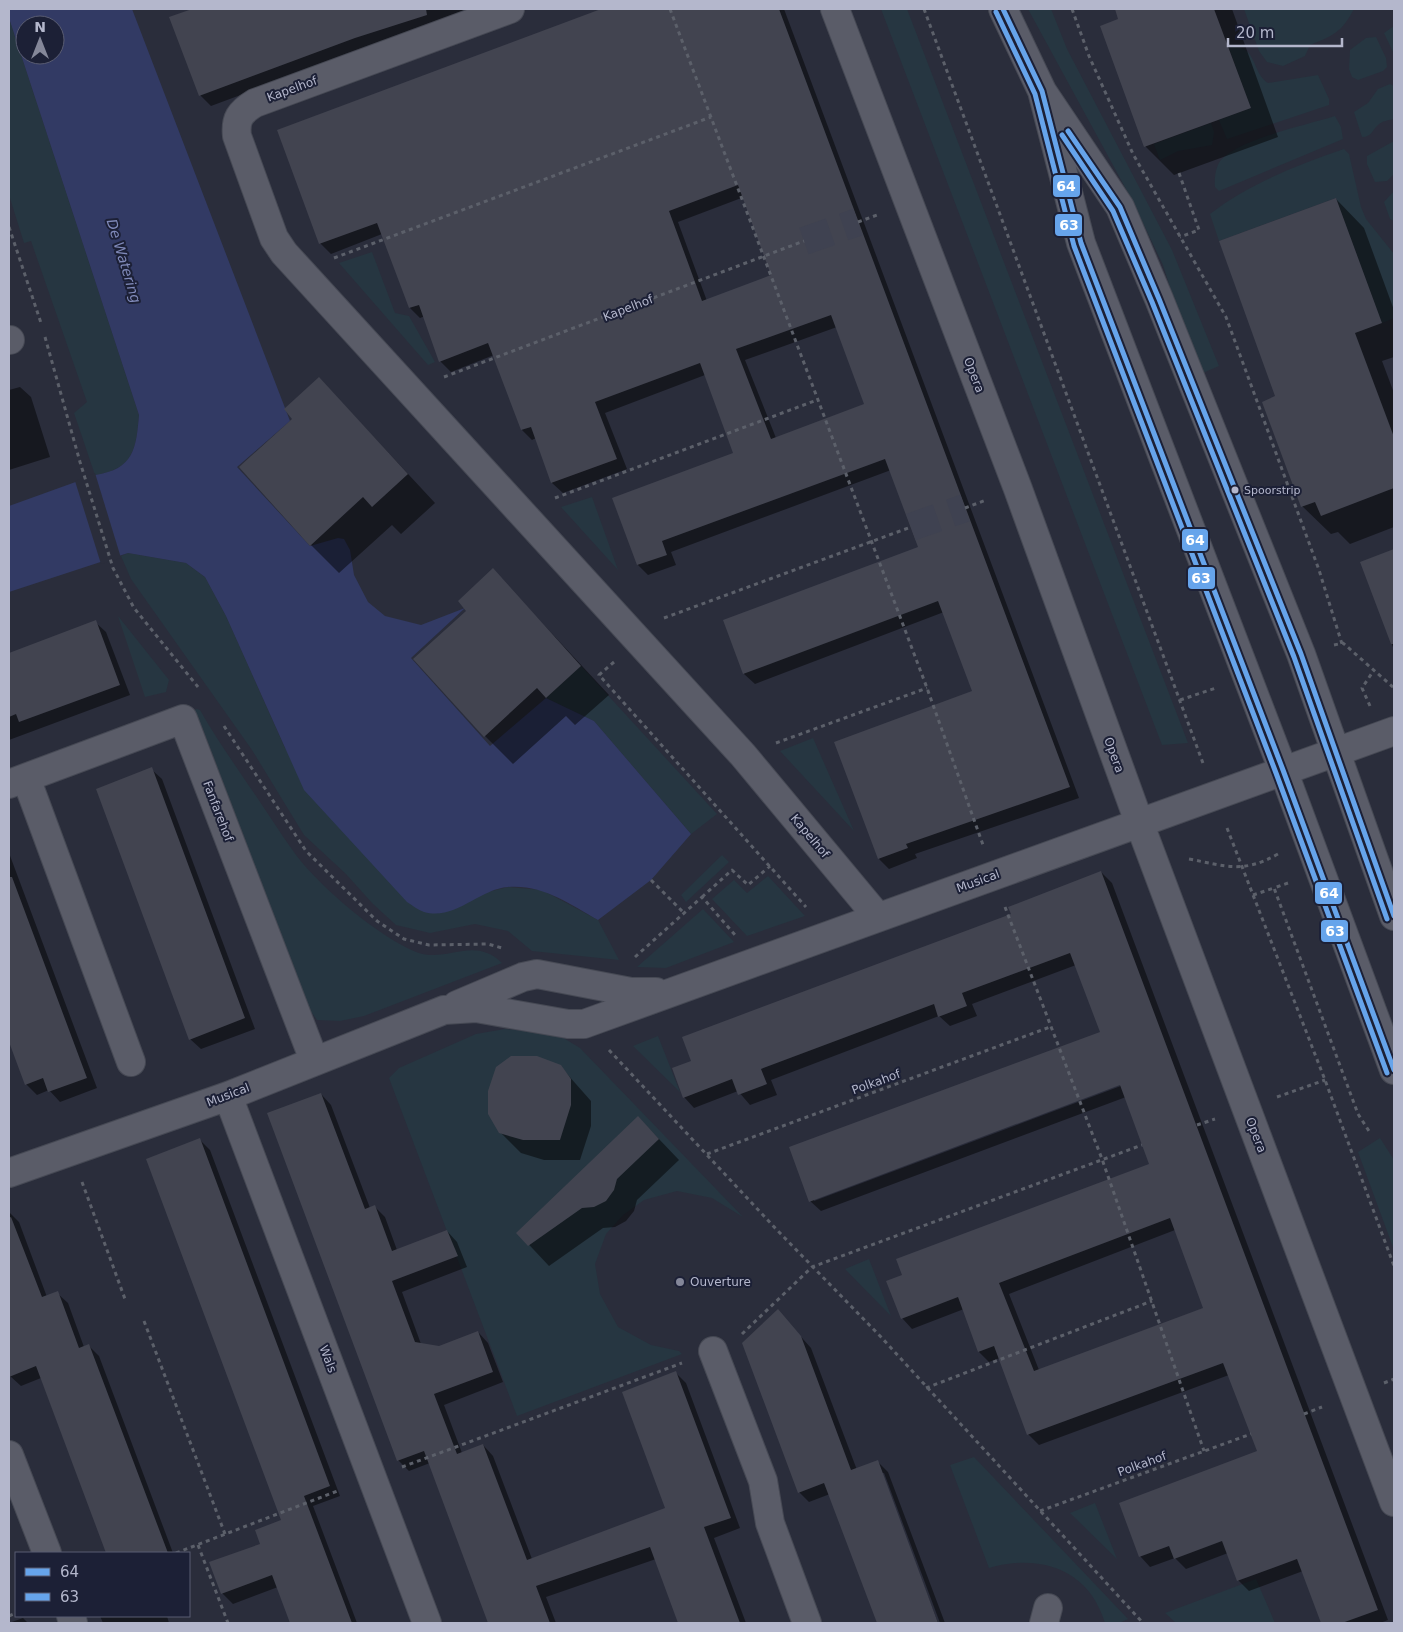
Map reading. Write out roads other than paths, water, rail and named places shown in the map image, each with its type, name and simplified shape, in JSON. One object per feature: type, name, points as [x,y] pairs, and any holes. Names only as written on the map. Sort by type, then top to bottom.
[{"type":"street","name":"Kapelhof","points":[[510,9],[255,103],[242,111],[236,124],[237,136],[274,238],[301,271],[519,512],[743,755],[877,916]]},
{"type":"street","name":"Opera","points":[[835,9],[1018,489],[1139,822],[1394,1502]]},
{"type":"street","points":[[1003,9],[1042,91],[1120,207],[1159,299],[1301,654],[1394,916]]},
{"type":"street","points":[[1042,91],[1081,243],[1283,770],[1394,1070]]},
{"type":"street","name":"Fanfarehof","points":[[131,1062],[17,781],[183,719],[314,1060]]},
{"type":"street","name":"Musical","points":[[444,1010],[476,1008],[568,1024],[584,1024],[877,916],[1394,731]]},
{"type":"street","name":"Musical","points":[[9,1173],[228,1096],[314,1060],[537,974],[647,993],[673,991]]},
{"type":"street","name":"Wals","points":[[228,1096],[427,1623]]},
{"type":"street","points":[[713,1351],[763,1481],[770,1523],[807,1623]]},
{"type":"street","points":[[9,1455],[47,1552]]},
{"type":"water","name":"De Watering","points":[[9,9],[132,9],[290,421],[237,467],[310,546],[338,538],[344,539],[350,550],[354,575],[368,602],[385,616],[421,625],[465,608],[411,658],[490,746],[546,698],[594,721],[691,834],[651,880],[598,920],[555,896],[520,887],[497,889],[457,909],[435,914],[417,909],[407,902],[304,790],[226,616],[205,577],[186,563],[128,553],[9,592],[9,506],[118,468],[130,456],[134,447],[139,415],[24,65],[65,65],[65,15],[15,15],[15,36],[9,18]]},
{"type":"tunnel","points":[[804,241],[858,222]]},
{"type":"tunnel","points":[[911,527],[965,508]]},
{"type":"place","name":"Spoorstrip","points":[[1235,490]]},
{"type":"place","name":"Ouverture","points":[[680,1282]]}]
